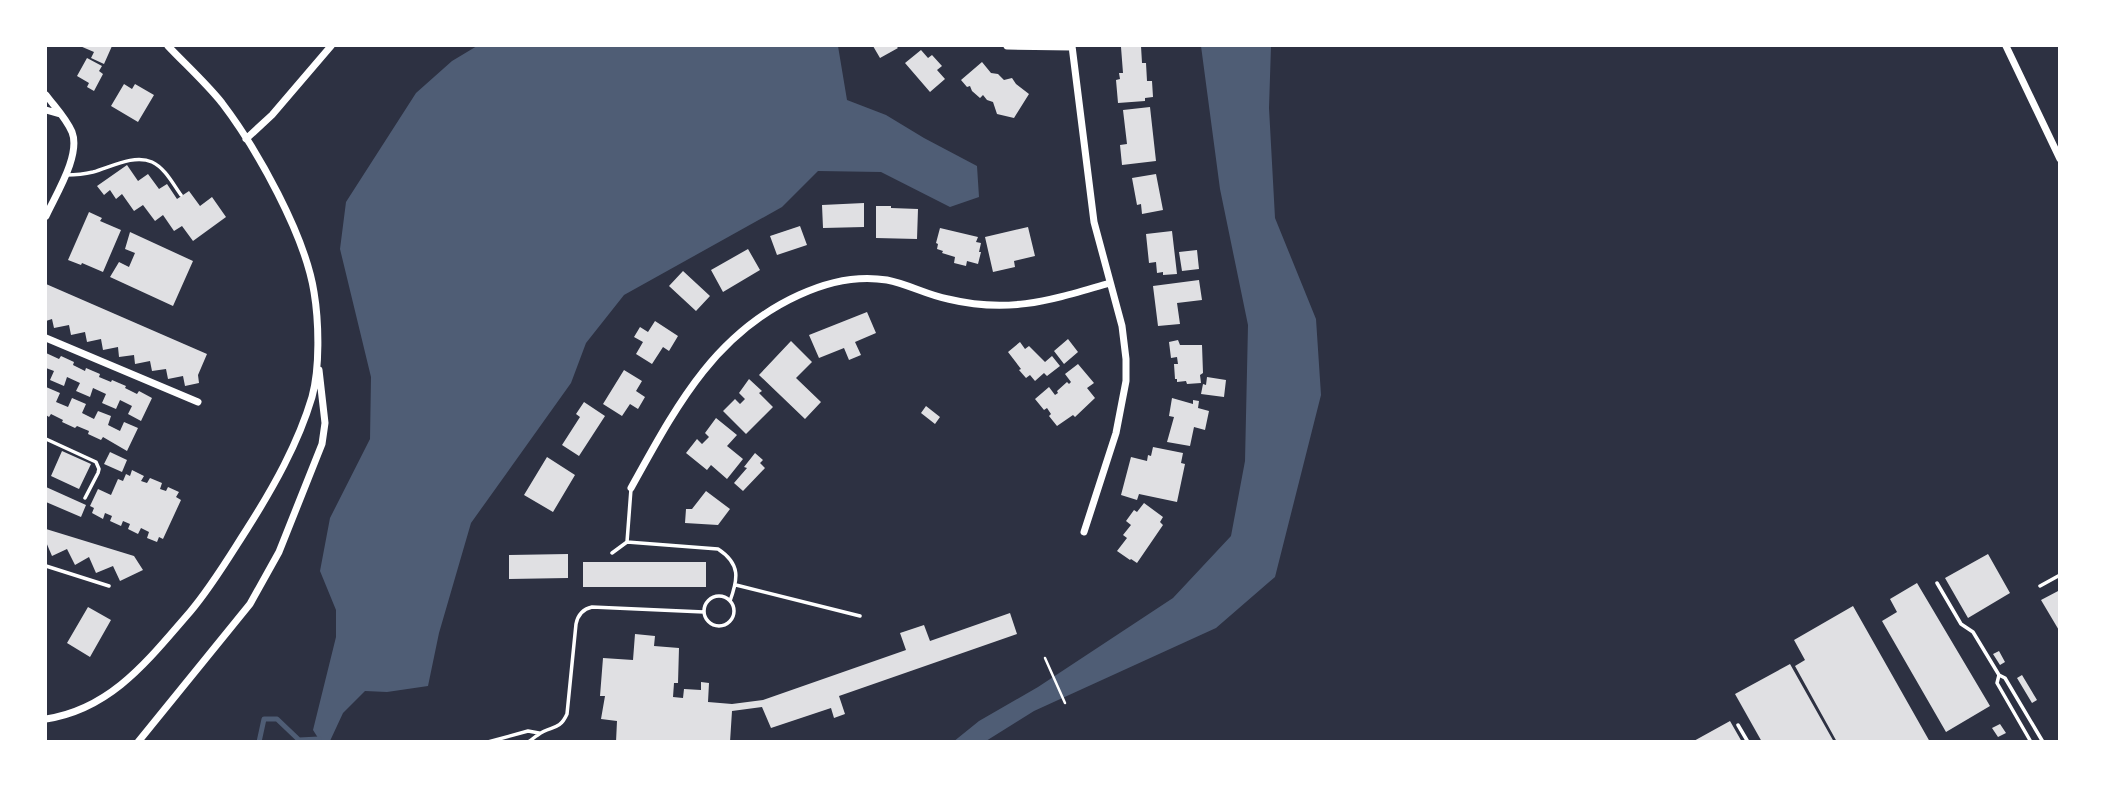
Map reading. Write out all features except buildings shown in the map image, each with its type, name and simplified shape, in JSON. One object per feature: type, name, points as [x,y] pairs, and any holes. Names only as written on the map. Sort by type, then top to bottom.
[{"type":"street","points":[[138,741],[250,604],[279,552],[322,444],[325,423],[314,292],[303,253],[281,201],[246,139],[221,103],[167,46]]},
{"type":"street","points":[[246,139],[272,115],[331,46]]},
{"type":"street","points":[[1007,46],[1072,46],[1094,222],[1126,344],[1126,381],[1116,433],[1084,532]]},
{"type":"street","points":[[2006,46],[2060,159]]},
{"type":"street","points":[[46,95],[68,124],[75,141],[73,157],[46,216]]},
{"type":"street","points":[[46,110],[60,114]]},
{"type":"street","points":[[631,488],[684,396],[714,357],[752,323],[789,299],[817,286],[862,278],[888,281],[947,299],[1000,307],[1052,300],[1110,283]]},
{"type":"street","points":[[46,338],[198,402]]},
{"type":"street","points":[[46,719],[77,712],[133,677],[205,594],[276,481],[312,396],[318,359]]},
{"type":"lane","points":[[64,176],[146,160],[163,170],[181,195]]},
{"type":"lane","points":[[46,439],[96,462],[99,469],[85,498]]},
{"type":"lane","points":[[627,542],[631,488]]},
{"type":"lane","points":[[612,554],[627,542],[718,549],[732,562],[738,577],[730,601]]},
{"type":"lane","points":[[46,566],[109,586]]},
{"type":"lane","points":[[2040,586],[2060,575]]},
{"type":"lane","points":[[1937,583],[1961,624],[1973,632],[1999,675],[2005,678],[2043,741]]},
{"type":"lane","points":[[736,585],[860,616]]},
{"type":"lane","points":[[713,597],[725,598],[733,606],[733,617],[725,625],[714,625],[705,618],[704,612],[708,601],[713,597]]},
{"type":"lane","points":[[488,741],[528,732],[538,733],[556,728],[563,722],[567,714],[577,618],[584,610],[592,607],[704,612]]},
{"type":"lane","points":[[1999,675],[1997,682],[2031,741]]},
{"type":"lane","points":[[1738,725],[1748,741]]},
{"type":"lane","points":[[528,741],[533,740],[538,733]]},
{"type":"path","points":[[1045,658],[1065,703]]},
{"type":"water","points":[[477,46],[838,46],[847,100],[886,115],[977,166],[979,197],[950,207],[881,172],[818,171],[782,207],[624,295],[586,343],[571,383],[471,523],[439,633],[428,686],[387,692],[365,691],[343,713],[330,741],[320,741],[313,730],[336,637],[336,610],[320,571],[330,518],[370,439],[371,377],[340,249],[346,202],[416,93],[452,61]]},
{"type":"water","points":[[1201,46],[1271,46],[1269,108],[1275,218],[1316,319],[1321,395],[1275,577],[1216,628],[1034,711],[986,741],[953,742],[979,721],[1038,687],[1173,598],[1231,536],[1245,461],[1248,325],[1220,189]]},
{"type":"waterway","points":[[259,742],[264,719],[277,719],[299,740],[319,739]]}]
